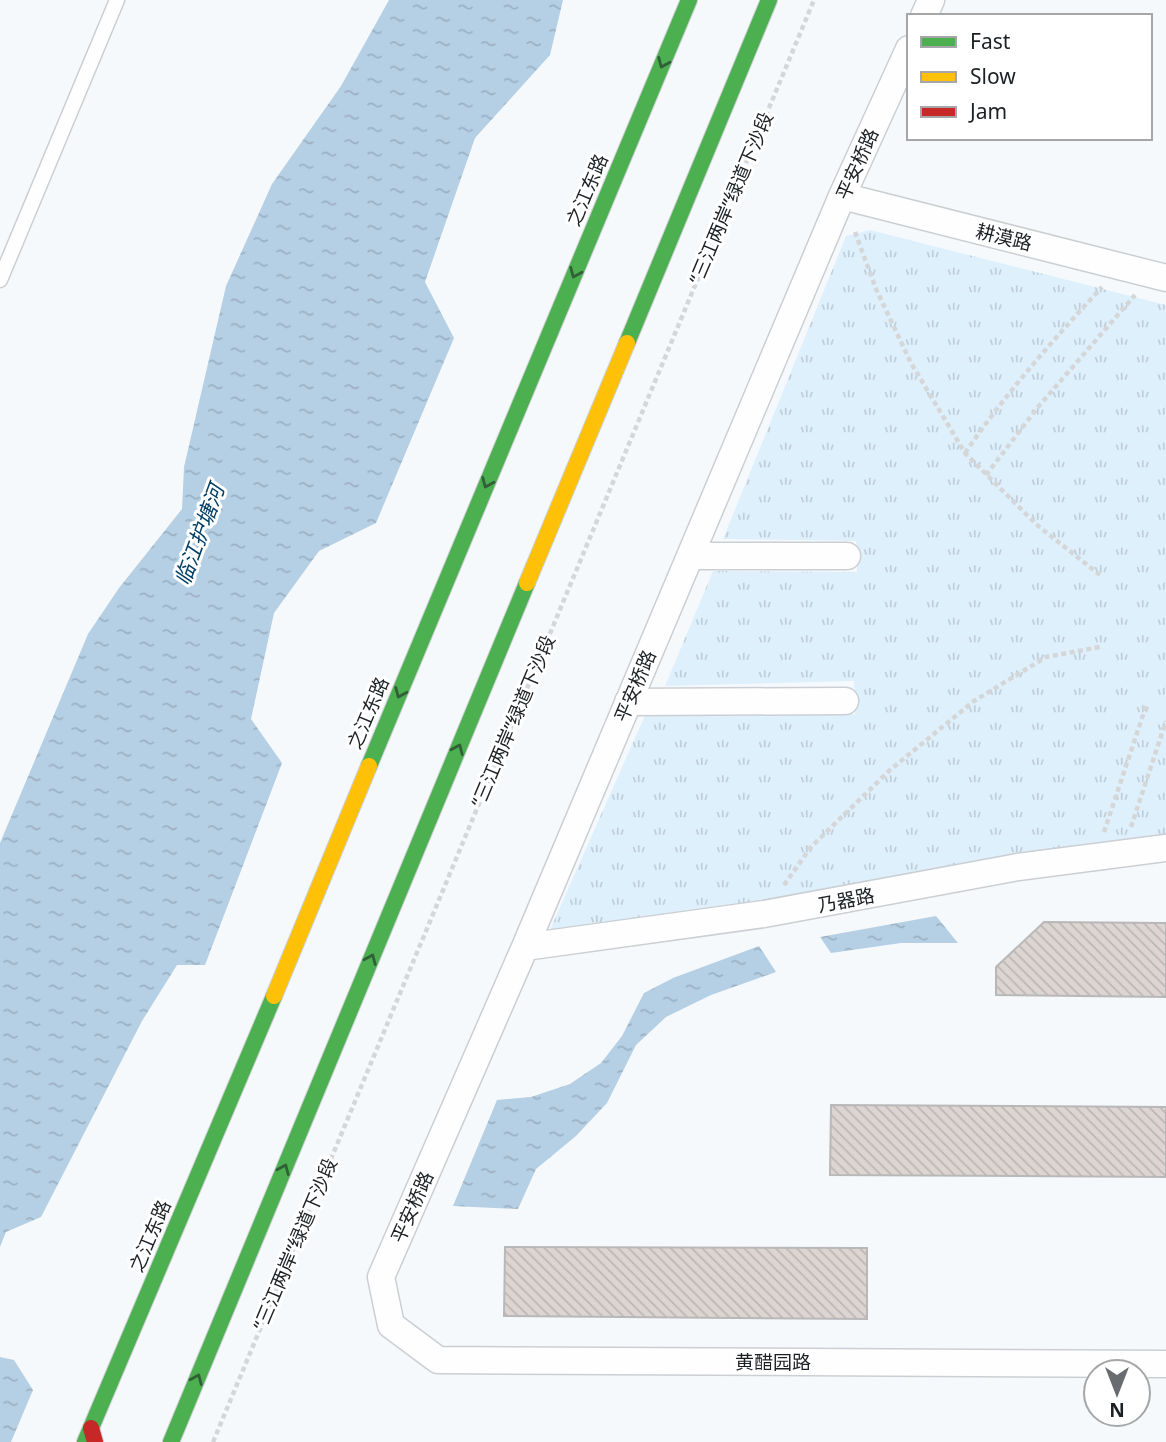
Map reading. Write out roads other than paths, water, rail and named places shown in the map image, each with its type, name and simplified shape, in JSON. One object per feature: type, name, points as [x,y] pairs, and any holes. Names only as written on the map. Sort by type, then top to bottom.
[{"type":"main road","name":"之江东路","points":[[91,1437],[689,0]]},
{"type":"main road","points":[[171,1442],[769,0]]},
{"type":"street","name":"平安桥路","points":[[391,1325],[381,1277],[525,947],[842,196],[907,53]]},
{"type":"street","name":"耕漠路","points":[[842,196],[1159,276]]},
{"type":"street","points":[[690,556],[847,556]]},
{"type":"street","points":[[628,702],[845,701]]},
{"type":"street","name":"乃器路","points":[[525,947],[764,915],[1018,867],[1166,848]]},
{"type":"street","name":"黄醋园路","points":[[391,1325],[438,1360],[1166,1364]]},
{"type":"lane","points":[[0,280],[117,0]]},
{"type":"water","name":"临江护塘河","points":[[389,0],[563,0],[550,55],[475,138],[425,282],[454,338],[376,523],[319,551],[274,613],[251,719],[282,763],[205,965],[177,965],[142,1021],[41,1217],[6,1232],[0,1247],[0,843],[88,634],[119,588],[182,509],[184,467],[226,286],[272,184],[341,86]]},
{"type":"water","points":[[936,916],[958,943],[901,943],[831,953],[820,937]]},
{"type":"water","points":[[759,946],[776,972],[711,995],[666,1017],[636,1045],[607,1103],[576,1136],[536,1169],[518,1209],[453,1206],[497,1100],[531,1097],[570,1084],[601,1063],[622,1036],[644,993],[673,978]]},
{"type":"water","points":[[0,1357],[14,1360],[33,1390],[11,1442],[0,1442]]}]
